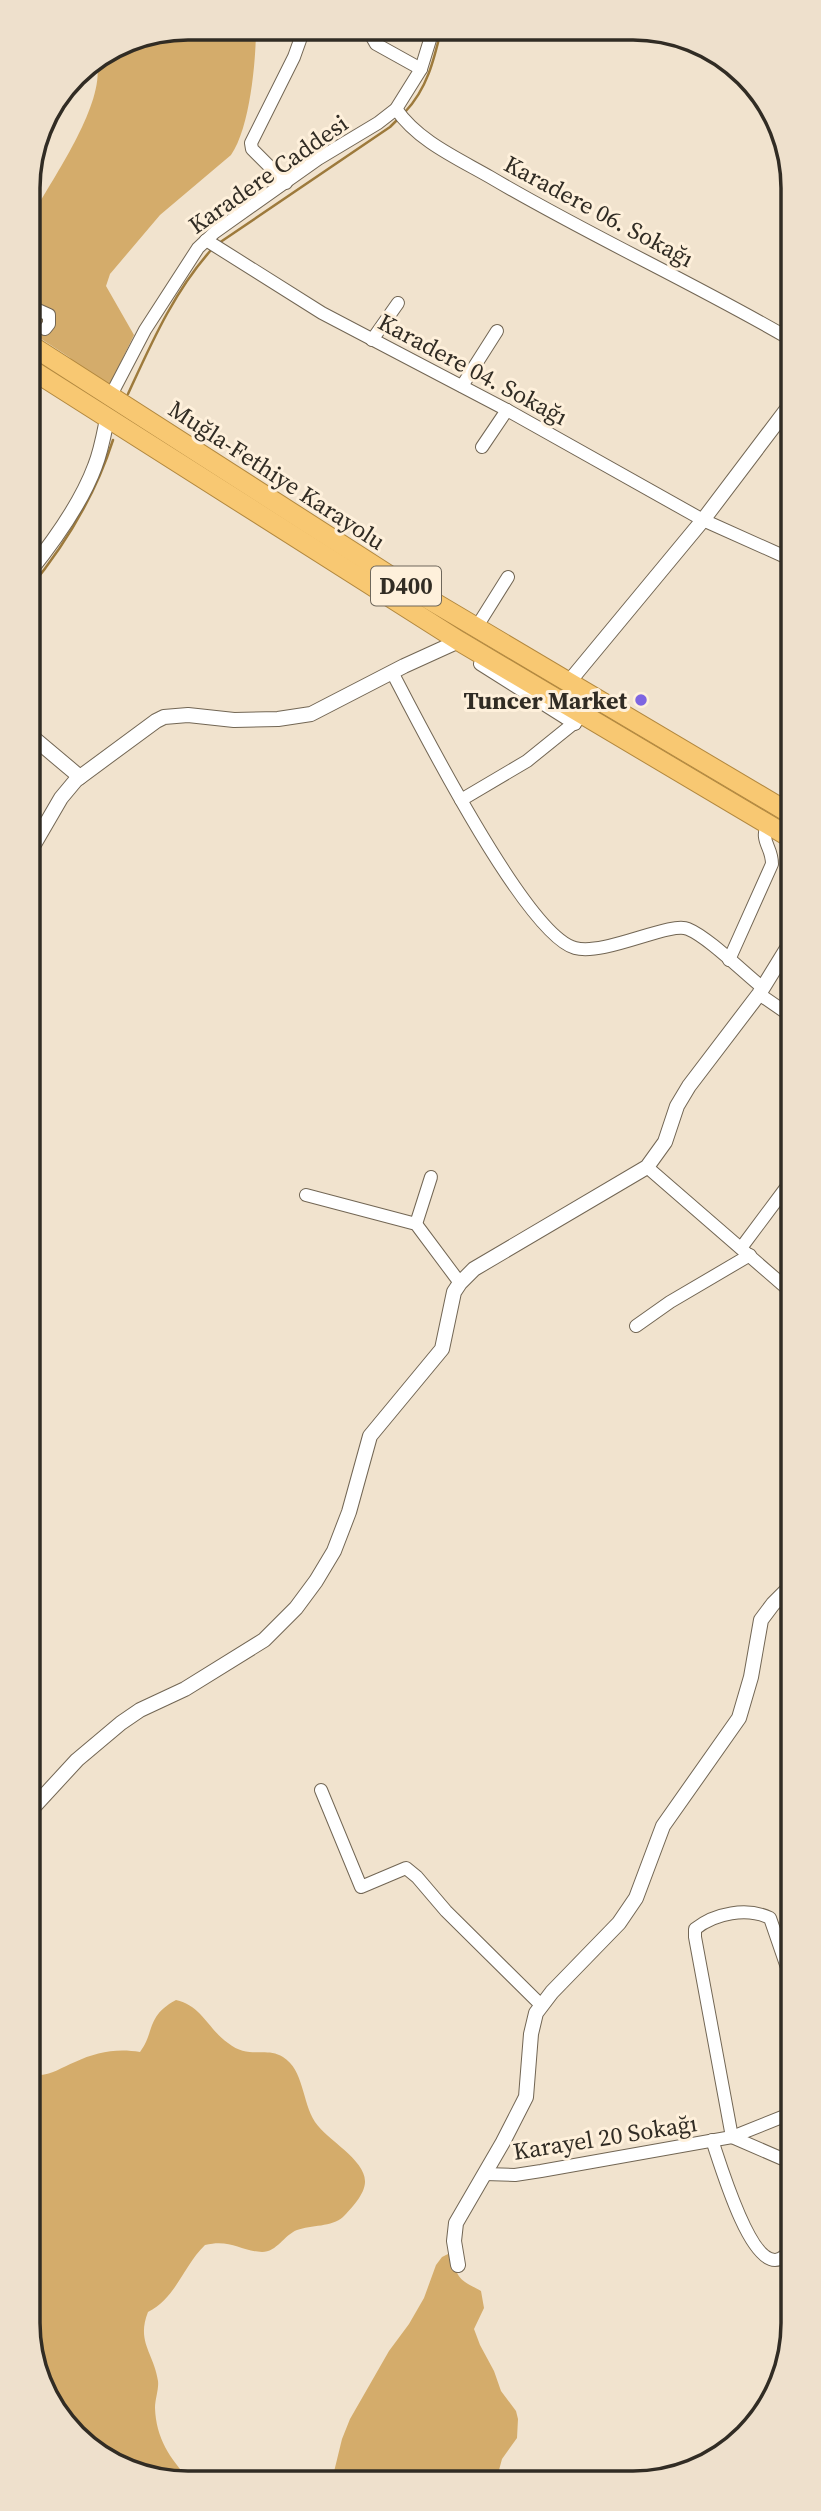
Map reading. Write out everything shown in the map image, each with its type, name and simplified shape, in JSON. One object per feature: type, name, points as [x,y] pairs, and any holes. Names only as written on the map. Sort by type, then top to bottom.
[{"type":"highway","name":"Muğla-Fethiye Karayolu","points":[[41,352],[398,581],[781,808]]},
{"type":"highway","name":"Muğla-Fethiye Karayolu","points":[[41,382],[107,419],[454,643],[580,719],[781,832]]},
{"type":"street","name":"Karadere Caddesi","points":[[110,397],[160,305],[189,259],[208,241],[318,159],[398,111],[421,69],[430,40]]},
{"type":"street","points":[[286,183],[252,149],[251,143],[295,57],[300,41]]},
{"type":"street","points":[[374,41],[421,69]]},
{"type":"street","name":"Karadere 06. Sokağı","points":[[398,111],[408,125],[433,144],[529,200],[715,295],[781,334]]},
{"type":"street","name":"Karadere 04. Sokağı","points":[[208,241],[322,313],[463,386],[703,520],[781,555]]},
{"type":"street","points":[[372,340],[398,303]]},
{"type":"street","points":[[41,311],[49,315],[49,324],[45,330]]},
{"type":"street","points":[[463,386],[497,331]]},
{"type":"street","points":[[482,447],[506,410]]},
{"type":"street","points":[[568,683],[703,520],[781,417]]},
{"type":"street","points":[[41,556],[87,484],[96,463],[107,419]]},
{"type":"street","points":[[476,628],[508,577]]},
{"type":"street","points":[[41,833],[61,798],[80,777],[136,734],[164,717],[188,715],[253,720],[297,716],[328,707],[392,672],[454,643]]},
{"type":"street","points":[[392,672],[461,800],[505,872],[529,907],[564,943],[583,949],[615,945],[680,927],[694,932],[781,1007]]},
{"type":"street","points":[[461,800],[527,761],[580,719]]},
{"type":"street","points":[[41,744],[80,777]]},
{"type":"street","points":[[729,960],[772,864],[764,840],[767,823]]},
{"type":"street","points":[[40,1800],[77,1760],[121,1723],[140,1710],[185,1689],[264,1640],[296,1608],[334,1551],[349,1512],[370,1436],[442,1349],[451,1304],[460,1283],[474,1269],[647,1167],[662,1149],[677,1106],[689,1086],[761,991],[781,959]]},
{"type":"street","points":[[647,1167],[780,1283]]},
{"type":"street","points":[[416,1224],[431,1177]]},
{"type":"street","points":[[306,1195],[416,1224],[460,1283]]},
{"type":"street","points":[[636,1326],[746,1252],[781,1196]]},
{"type":"street","points":[[458,2265],[454,2241],[456,2223],[526,2097],[533,2022],[541,2005],[629,1910],[645,1878],[663,1826],[739,1718],[751,1677],[761,1620],[780,1598]]},
{"type":"street","points":[[321,1790],[361,1887],[406,1868],[541,2005]]},
{"type":"street","points":[[780,1948],[770,1918],[746,1913],[723,1914],[695,1928],[732,2137],[780,2158]]},
{"type":"street","name":"Karayel 20 Sokağı","points":[[485,2174],[514,2175],[541,2171],[732,2137],[780,2118]]},
{"type":"street","points":[[712,2140],[739,2214],[755,2247],[762,2255],[775,2260],[780,2258]]},
{"type":"shaded area","points":[[256,41],[247,112],[238,143],[231,155],[160,215],[110,274],[106,286],[134,335],[108,388],[93,380],[69,357],[41,339],[41,201],[87,117],[97,72],[106,65],[141,48],[159,43]]},
{"type":"shaded area","points":[[176,2000],[192,2007],[221,2037],[236,2048],[276,2054],[290,2063],[299,2078],[315,2122],[353,2158],[364,2174],[365,2182],[360,2196],[343,2217],[327,2224],[297,2230],[267,2251],[254,2251],[222,2243],[205,2245],[173,2290],[158,2306],[148,2312],[144,2332],[158,2381],[156,2419],[161,2438],[182,2470],[141,2463],[114,2451],[84,2427],[60,2397],[48,2370],[40,2323],[40,2075],[99,2053],[123,2050],[140,2052],[155,2018]]},
{"type":"shaded area","points":[[448,2254],[452,2257],[461,2279],[481,2291],[484,2308],[474,2329],[501,2391],[516,2411],[517,2438],[502,2459],[500,2471],[334,2471],[350,2419],[389,2351],[424,2298],[436,2265]]},
{"type":"waterway","points":[[405,112],[424,84],[438,40]]},
{"type":"waterway","points":[[219,243],[398,119]]},
{"type":"waterway","points":[[128,394],[175,300],[212,249]]},
{"type":"waterway","points":[[41,574],[78,519],[106,461],[113,440]]},
{"type":"place","name":"Tuncer Market","points":[[641,700]]}]
